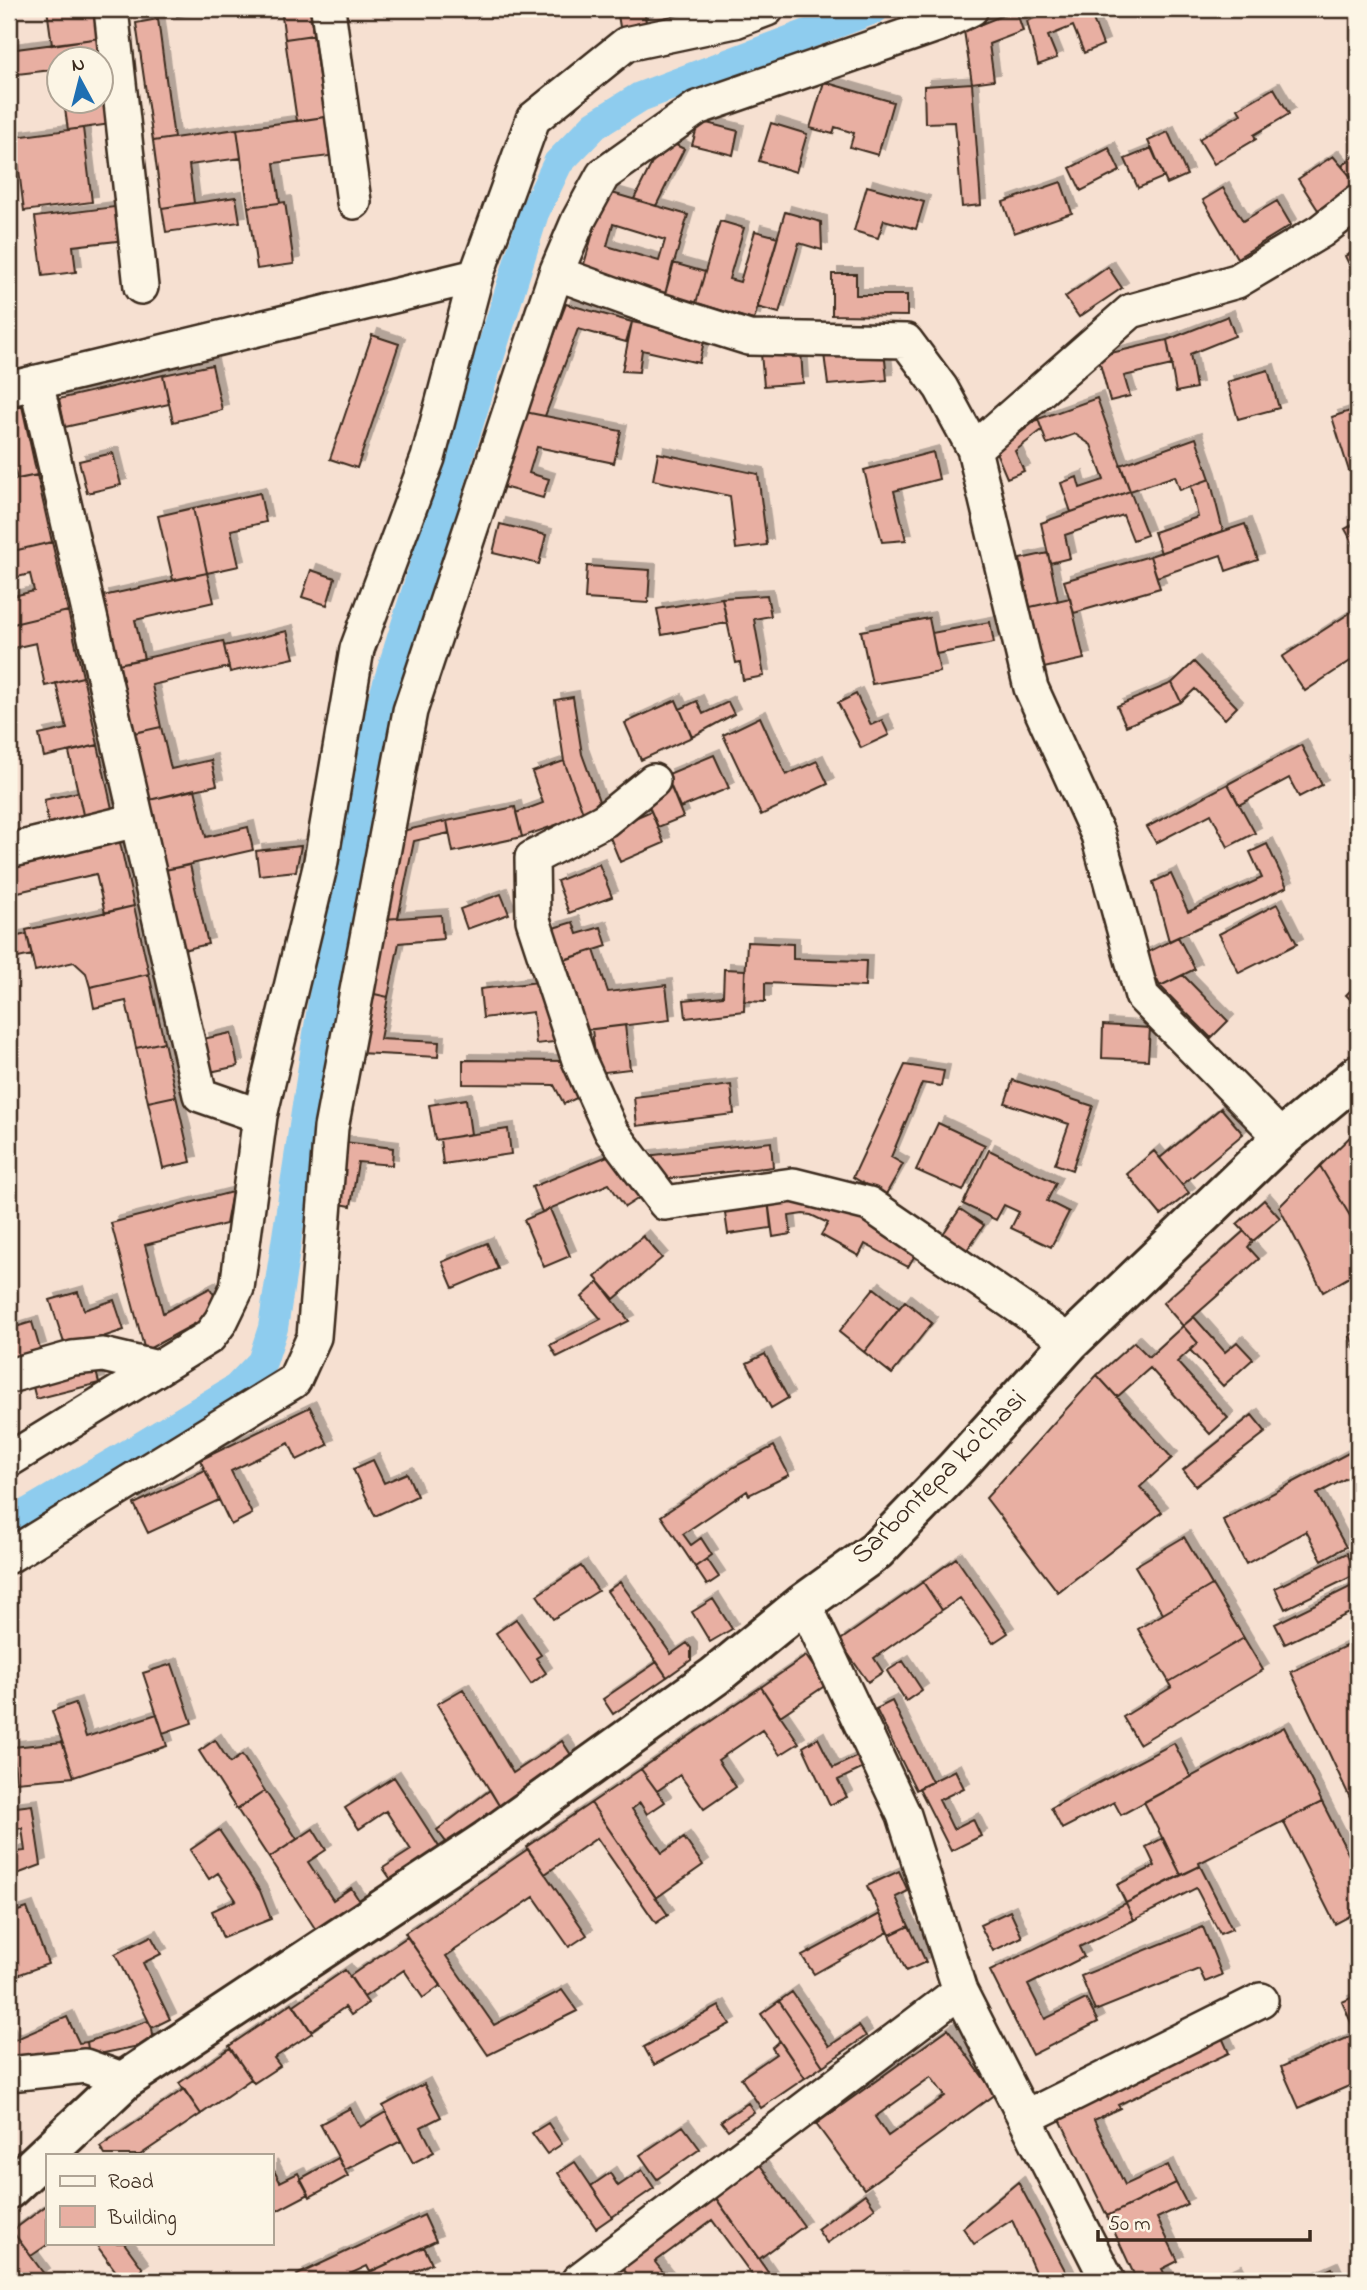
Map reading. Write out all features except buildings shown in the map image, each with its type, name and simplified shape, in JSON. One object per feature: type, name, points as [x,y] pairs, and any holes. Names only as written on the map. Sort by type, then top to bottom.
[{"type":"street","points":[[111,9],[141,287]]},
{"type":"street","points":[[328,9],[354,202]]},
{"type":"street","points":[[9,1460],[209,1337],[221,1321],[237,1288],[260,1116],[320,867],[357,649],[428,458],[476,276],[533,119],[626,44],[735,21],[767,9]]},
{"type":"street","points":[[9,1556],[294,1381],[314,1337],[331,1128],[410,711],[556,273],[579,219],[603,175],[697,108],[940,24],[971,9]]},
{"type":"street","points":[[974,449],[1131,311],[1237,281],[1321,231],[1358,202]]},
{"type":"street","points":[[556,273],[647,306],[749,338],[906,341],[941,388],[974,449],[1031,688],[1098,835],[1142,996],[1282,1138]]},
{"type":"street","points":[[260,1116],[200,1095],[137,820],[22,386],[476,276]]},
{"type":"street","points":[[653,781],[605,821],[532,858],[533,920],[579,1060],[611,1131],[665,1203],[793,1185],[869,1204],[1070,1342]]},
{"type":"street","points":[[9,851],[137,820]]},
{"type":"street","name":"Sarbontepa ko'chasi","points":[[46,2154],[125,2080],[487,1840],[715,1676],[804,1603],[876,1551],[955,1469],[1070,1342],[1282,1138],[1358,1075]]},
{"type":"street","points":[[9,1376],[74,1357],[103,1355],[158,1368]]},
{"type":"street","points":[[804,1603],[904,1815],[960,1991],[1108,2281]]},
{"type":"street","points":[[578,2281],[960,1991]]},
{"type":"street","points":[[1025,2118],[1261,2000]]},
{"type":"street","points":[[9,2074],[85,2066],[125,2080]]},
{"type":"street","name":"Sarbontepa ko'chasi","points":[[9,2189],[46,2154]]},
{"type":"waterway","points":[[9,1524],[237,1388],[262,1362],[273,1328],[323,1001],[374,728],[534,213],[558,163],[595,125],[640,97],[874,9]]}]
